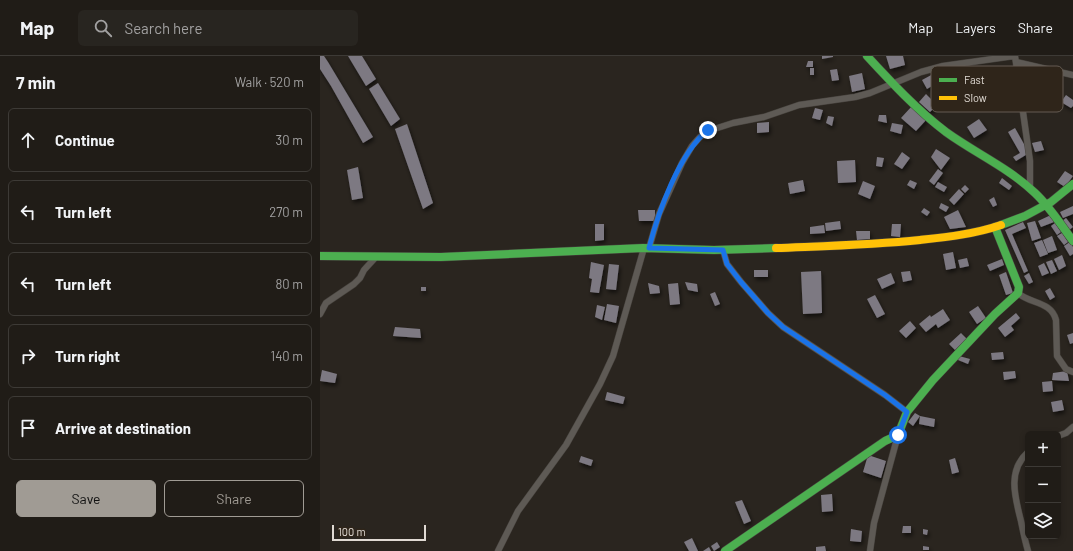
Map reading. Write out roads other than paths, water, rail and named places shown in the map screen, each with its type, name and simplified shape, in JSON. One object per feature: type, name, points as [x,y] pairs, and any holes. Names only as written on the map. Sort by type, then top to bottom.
[{"type":"street","points":[[867,56],[892,83],[936,124],[1030,188],[1047,205],[1073,241]]},
{"type":"street","points":[[943,66],[1015,58],[1042,66]]},
{"type":"street","points":[[498,551],[518,511],[566,445],[600,384],[613,356],[659,214],[682,163],[692,146],[700,137],[708,130],[733,122],[764,117],[798,105],[855,97],[870,93],[892,83],[931,70]]},
{"type":"street","points":[[1063,72],[1073,75]]},
{"type":"street","points":[[1023,112],[1030,161],[1030,188]]},
{"type":"street","points":[[320,256],[374,258],[458,257],[647,248],[723,250],[902,242],[972,233],[995,227],[1026,216],[1047,205],[1073,184]]},
{"type":"street","points":[[870,551],[870,540],[880,500],[896,447],[898,435],[907,412],[963,347],[1018,293],[1019,287],[995,227]]},
{"type":"street","points":[[723,250],[727,264],[741,282],[763,308],[783,327],[885,395],[907,412]]},
{"type":"street","points":[[320,314],[326,303],[354,284],[360,278],[364,270],[374,258]]},
{"type":"street","points":[[1018,293],[1023,298],[1045,306],[1054,314],[1057,356],[1066,369],[1073,372]]},
{"type":"street","points":[[1061,435],[1073,427]]},
{"type":"street","points":[[725,551],[885,441],[898,435]]},
{"type":"street","points":[[1025,454],[1018,463],[1014,484],[1016,505],[1028,551]]}]
